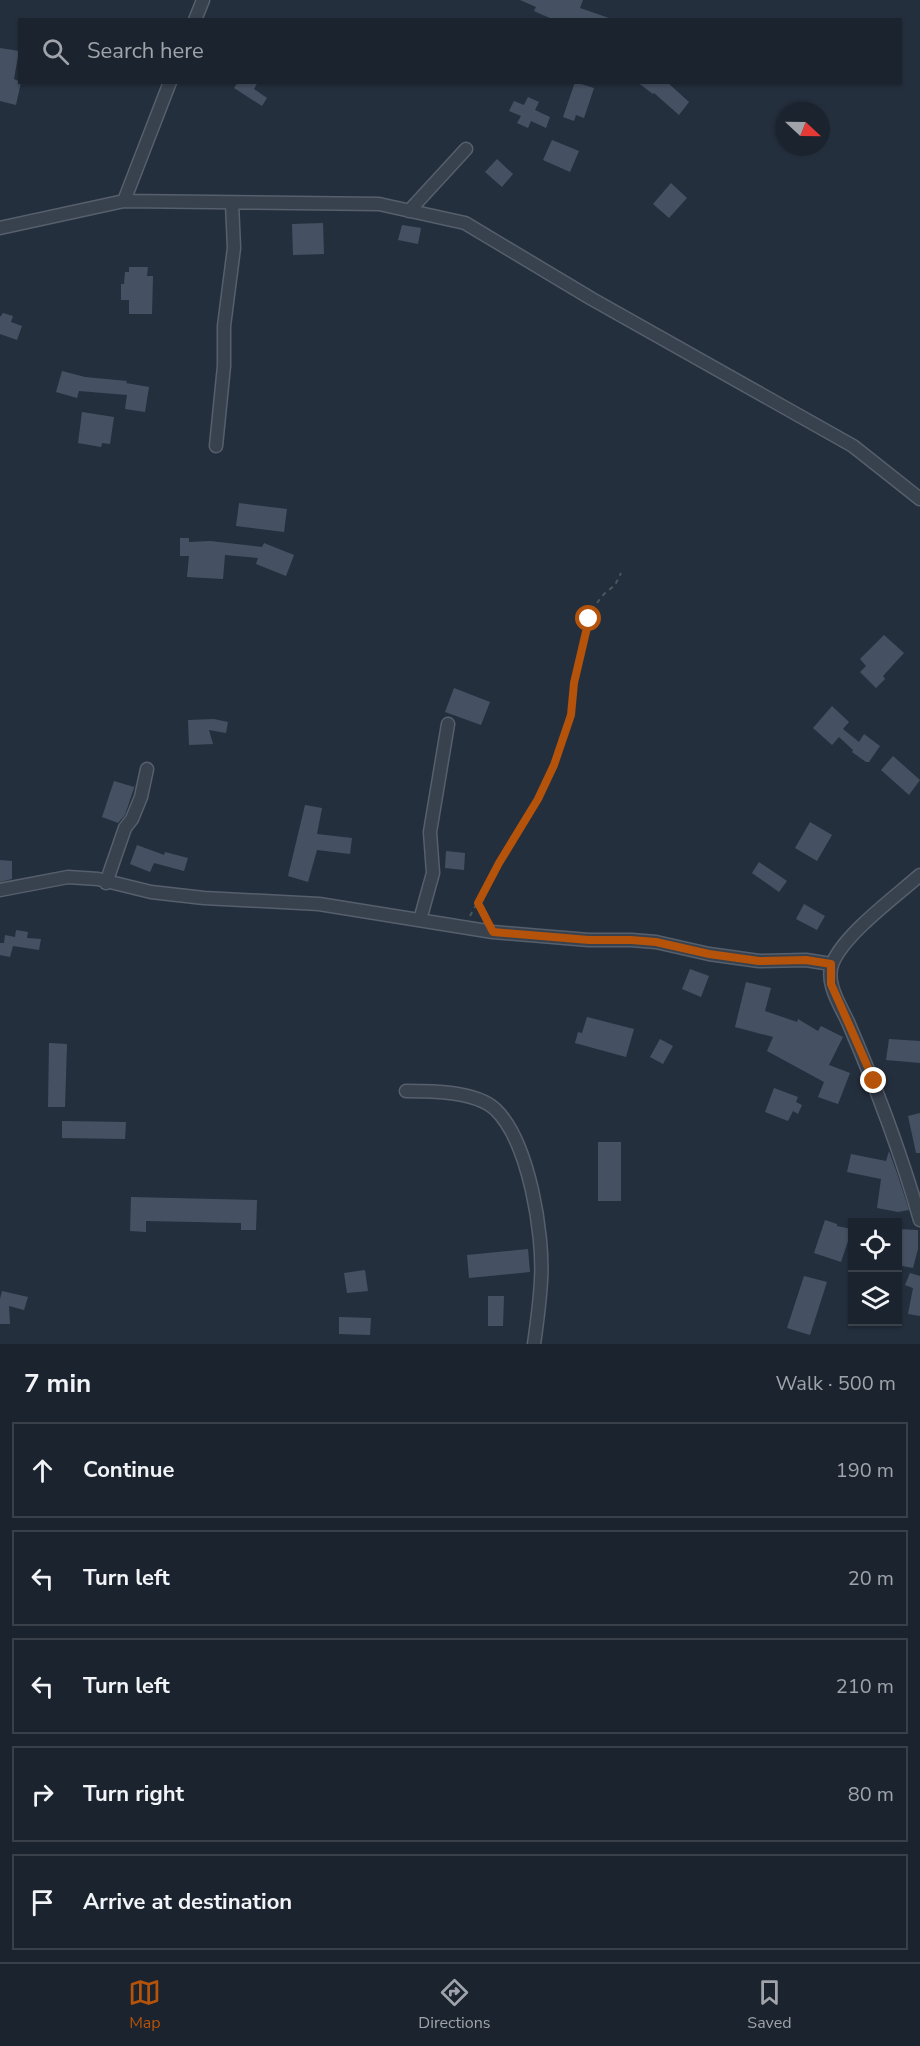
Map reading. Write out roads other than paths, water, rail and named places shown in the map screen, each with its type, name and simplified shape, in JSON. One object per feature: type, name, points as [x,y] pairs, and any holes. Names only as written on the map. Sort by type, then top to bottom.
[{"type":"street","points":[[196,18],[203,0]]},
{"type":"street","points":[[124,201],[169,84]]},
{"type":"street","points":[[409,211],[466,149]]},
{"type":"street","points":[[0,228],[124,201],[380,204],[465,223],[592,299],[853,446],[920,499]]},
{"type":"street","points":[[216,446],[224,366],[224,326],[234,248],[232,202]]},
{"type":"street","points":[[420,920],[433,873],[430,832],[448,724]]},
{"type":"street","points":[[107,882],[124,828],[132,819],[141,797],[147,769]]},
{"type":"street","points":[[920,875],[865,923],[831,964],[831,984],[874,1081],[920,1220]]},
{"type":"street","points":[[0,890],[68,877],[204,898],[319,904],[493,932],[589,940],[648,942],[759,961],[806,960],[831,964]]},
{"type":"street","points":[[406,1092],[442,1091],[470,1097],[494,1108],[507,1125],[523,1158],[537,1214],[542,1278],[534,1344]]}]
